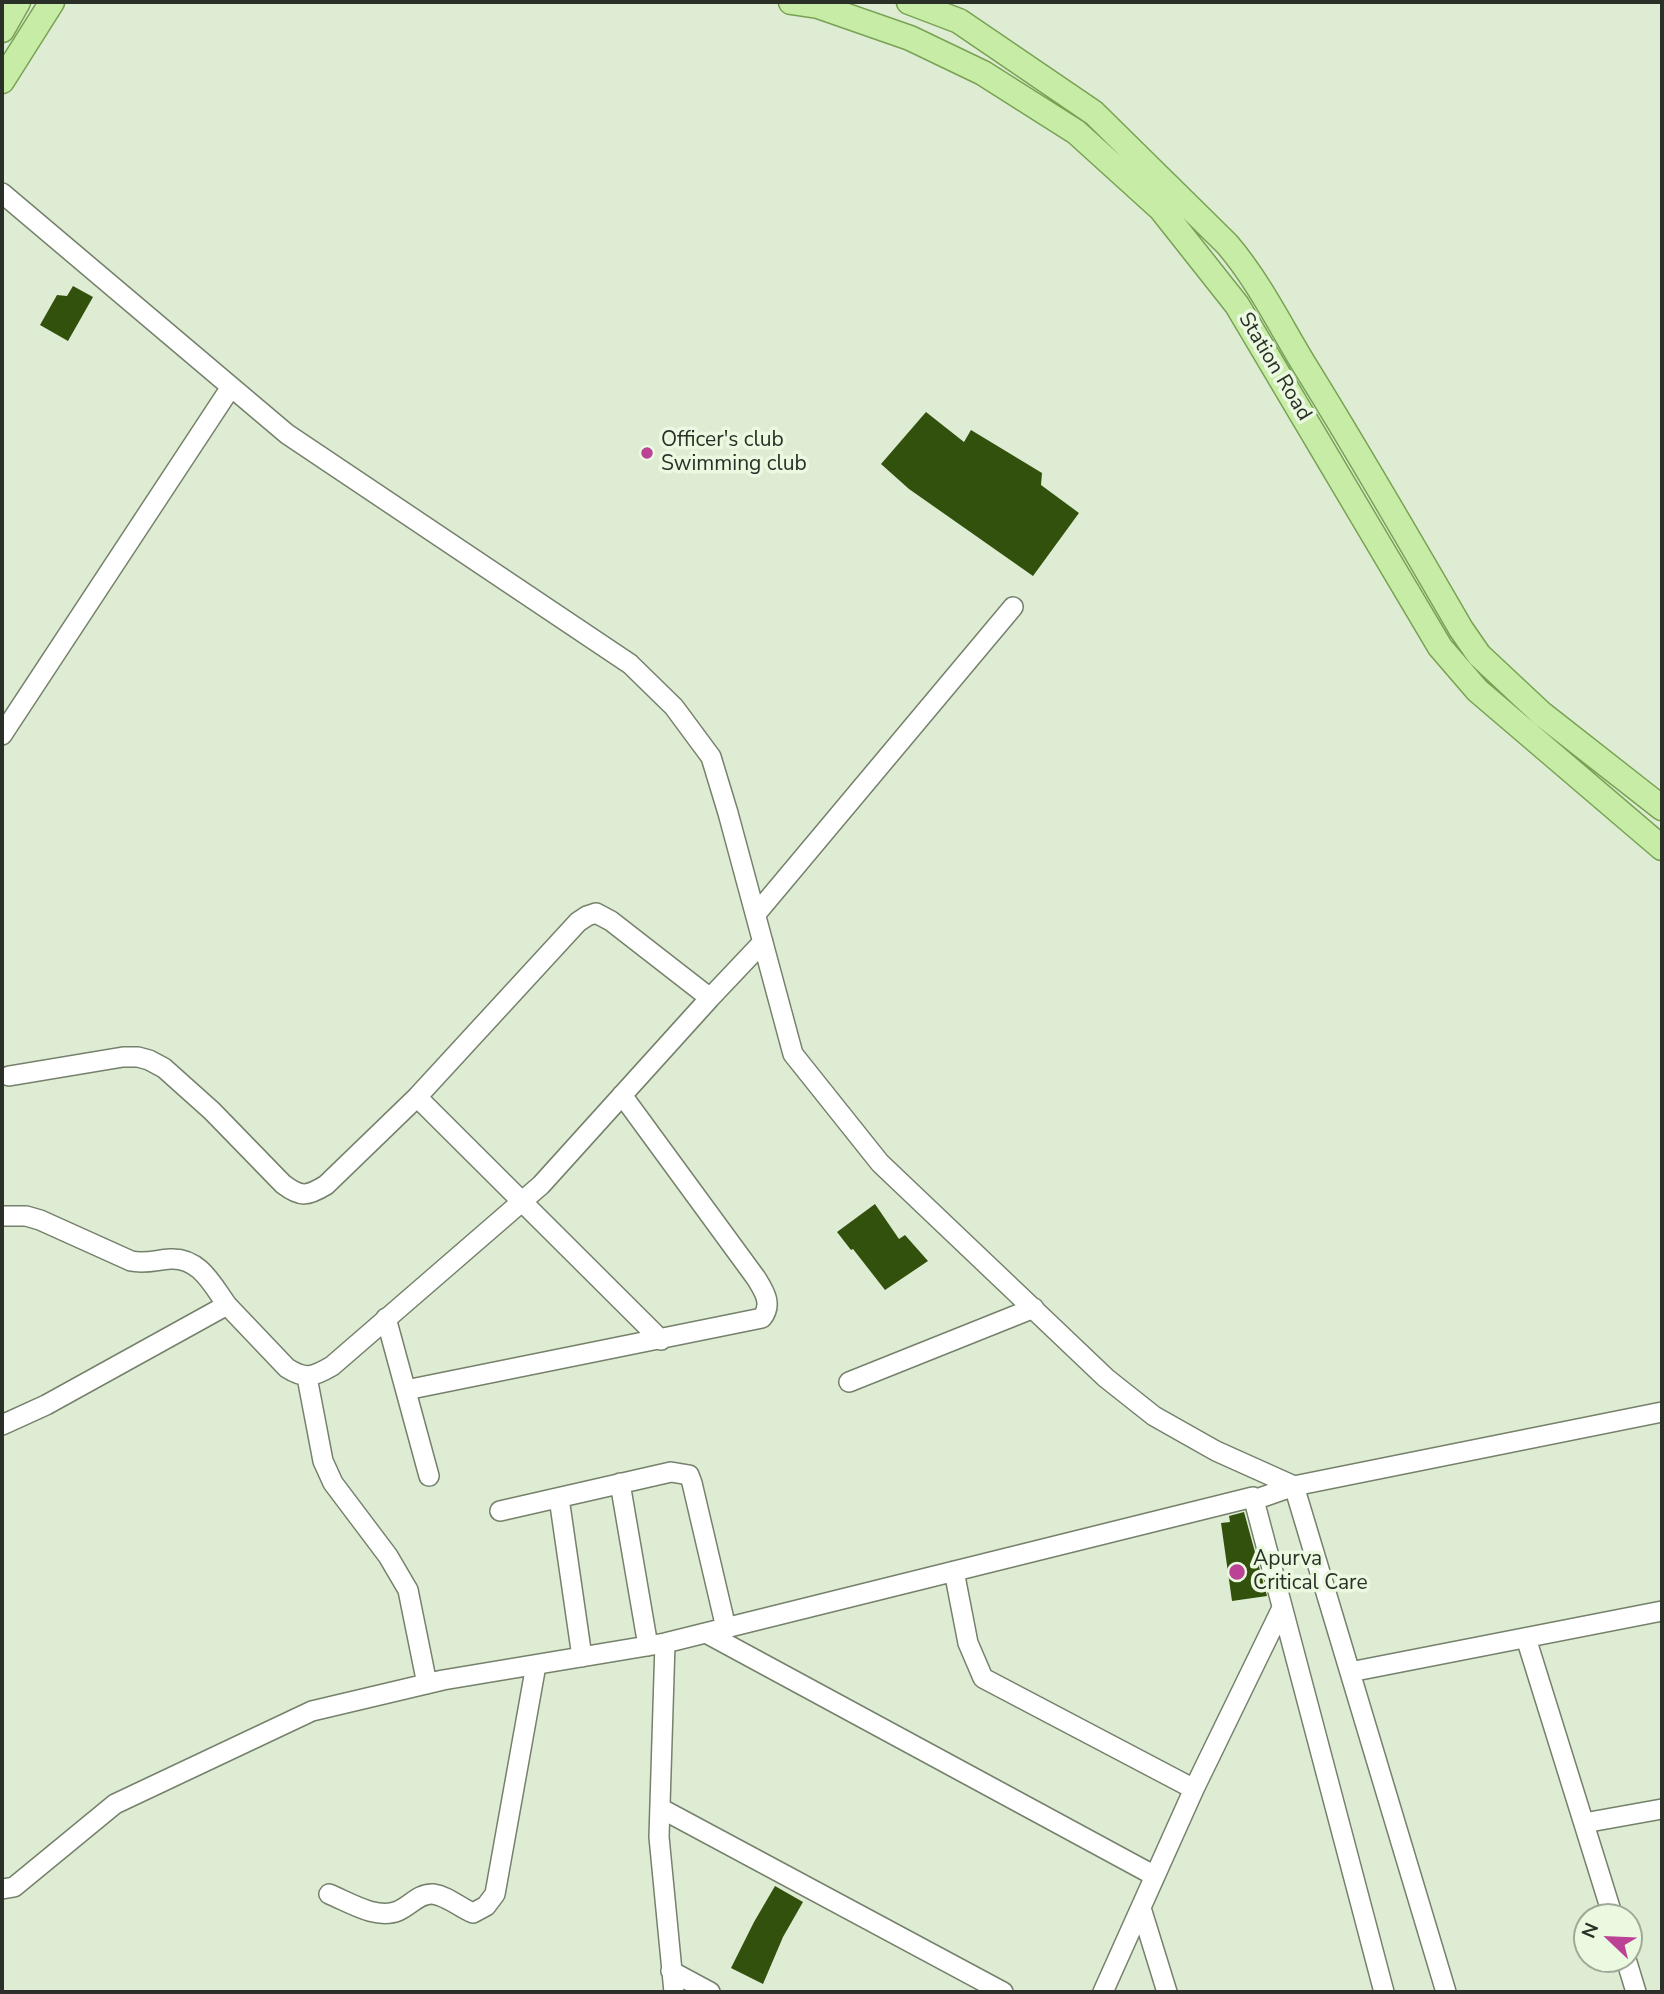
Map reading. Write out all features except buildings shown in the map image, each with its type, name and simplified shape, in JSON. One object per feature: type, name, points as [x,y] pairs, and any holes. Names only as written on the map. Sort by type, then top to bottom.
[{"type":"main road","points":[[2,30],[18,2]]},
{"type":"main road","points":[[2,81],[52,2]]},
{"type":"main road","name":"Station Road","points":[[791,2],[818,6],[910,38],[983,73],[1076,132],[1161,209],[1237,305],[1440,647],[1477,690],[1662,848]]},
{"type":"main road","name":"Station Road","points":[[909,2],[958,21],[1094,113],[1227,244],[1240,260],[1350,438],[1461,629],[1479,655],[1552,722],[1662,807]]},
{"type":"main road","points":[[1237,305],[1259,290]]},
{"type":"main road","points":[[1477,690],[1494,670]]},
{"type":"street","points":[[2,193],[287,434],[630,664],[674,708],[711,757],[729,813],[793,1054],[880,1163],[1106,1378],[1154,1416],[1216,1451],[1294,1486],[1446,1992]]},
{"type":"street","points":[[2,735],[231,387]]},
{"type":"street","points":[[756,914],[1013,607]]},
{"type":"street","points":[[9,1076],[123,1057],[149,1060],[164,1068],[212,1111],[283,1184],[293,1192],[303,1195],[327,1185],[417,1097],[578,922],[587,916],[596,913],[611,920],[710,998]]},
{"type":"street","points":[[2,1216],[26,1216],[40,1220],[131,1261],[143,1263],[182,1259],[193,1263],[203,1271],[228,1305],[287,1368],[307,1377],[318,1374],[332,1366],[541,1185],[763,942]]},
{"type":"street","points":[[406,1390],[661,1340],[762,1318],[767,1312],[768,1301],[756,1278],[622,1095]]},
{"type":"street","points":[[417,1097],[661,1340]]},
{"type":"street","points":[[2,1426],[46,1405],[228,1305]]},
{"type":"street","points":[[849,1382],[1034,1308]]},
{"type":"street","points":[[386,1318],[429,1476]]},
{"type":"street","points":[[307,1377],[323,1461],[333,1483],[388,1556],[408,1590],[427,1684]]},
{"type":"street","points":[[1254,1500],[1294,1486],[1662,1412]]},
{"type":"street","points":[[500,1511],[671,1472],[689,1475],[716,1630]]},
{"type":"street","points":[[620,1483],[657,1644],[659,1837],[674,1992]]},
{"type":"street","points":[[2,1889],[14,1886],[116,1804],[312,1711],[427,1684],[657,1644],[1253,1497],[1384,1992]]},
{"type":"street","points":[[559,1498],[582,1657]]},
{"type":"street","points":[[954,1571],[968,1643],[983,1678],[1194,1789]]},
{"type":"street","points":[[1103,1992],[1194,1789],[1282,1608]]},
{"type":"street","points":[[1350,1672],[1662,1611]]},
{"type":"street","points":[[716,1630],[1156,1876]]},
{"type":"street","points":[[1526,1637],[1609,1903]]},
{"type":"street","points":[[330,1894],[369,1911],[384,1914],[398,1912],[422,1896],[432,1894],[474,1913],[486,1906],[495,1894],[536,1665]]},
{"type":"street","points":[[660,1808],[1003,1992]]},
{"type":"street","points":[[1584,1823],[1662,1809]]},
{"type":"street","points":[[1141,1908],[1167,1992]]},
{"type":"street","points":[[671,1971],[709,1992]]},
{"type":"street","points":[[1630,1973],[1636,1992]]},
{"type":"place","name":"Officer's club Swimming club","points":[[647,453]]},
{"type":"place","name":"Apurva Critical Care","points":[[1237,1572]]}]
